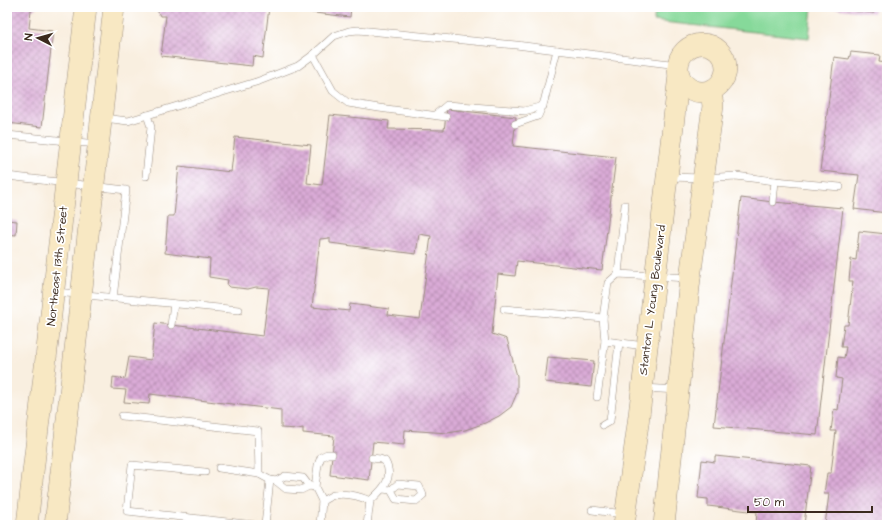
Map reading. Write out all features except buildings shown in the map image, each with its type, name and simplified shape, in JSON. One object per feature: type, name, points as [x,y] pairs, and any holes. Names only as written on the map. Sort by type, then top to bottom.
[{"type":"main road","name":"Northeast 13th Street","points":[[27,525],[86,7]]},
{"type":"main road","points":[[55,525],[114,7]]},
{"type":"main road","points":[[702,44],[718,49],[724,57],[726,65],[726,71],[721,84],[711,91],[702,92],[694,91],[684,85],[681,81],[678,70],[679,60],[684,52],[694,45],[702,44]]},
{"type":"main road","name":"Stanton L Young Boulevard","points":[[624,520],[638,424],[678,70]]},
{"type":"main road","points":[[666,521],[690,278],[713,106],[711,91]]},
{"type":"lane","points":[[102,118],[128,121],[252,83],[298,66],[334,36],[349,31],[358,30],[557,50],[678,70]]},
{"type":"lane","points":[[515,124],[538,116],[543,106],[557,50]]},
{"type":"lane","points":[[313,55],[333,91],[348,103],[446,116]]},
{"type":"lane","points":[[435,115],[447,105],[524,111],[543,106]]},
{"type":"lane","points":[[146,176],[151,127],[147,115]]},
{"type":"lane","points":[[7,135],[99,144]]},
{"type":"lane","points":[[7,176],[126,190],[113,298]]},
{"type":"lane","points":[[667,177],[703,178],[736,176],[840,187]]},
{"type":"lane","points":[[773,202],[775,181]]},
{"type":"lane","points":[[597,398],[605,341],[602,318],[608,283],[618,274],[625,205]]},
{"type":"lane","points":[[618,274],[690,278]]},
{"type":"lane","points":[[54,292],[239,310]]},
{"type":"lane","points":[[171,325],[174,304]]},
{"type":"lane","points":[[504,309],[602,318]]},
{"type":"lane","points":[[605,341],[647,347]]},
{"type":"lane","points":[[603,425],[610,420],[619,343]]},
{"type":"lane","points":[[642,388],[678,390]]},
{"type":"lane","points":[[122,416],[258,430],[259,474]]},
{"type":"lane","points":[[312,486],[321,457],[327,454],[332,454]]},
{"type":"lane","points":[[367,525],[370,501],[387,490],[389,468],[385,461],[372,458]]},
{"type":"lane","points":[[205,472],[132,465],[126,511],[255,525]]},
{"type":"lane","points":[[219,468],[259,474],[273,480],[286,489],[301,490],[312,486]]},
{"type":"lane","points":[[273,480],[286,476],[303,478],[312,486],[322,501],[320,525]]},
{"type":"lane","points":[[265,525],[273,480]]},
{"type":"lane","points":[[322,501],[333,495],[344,494],[360,497],[370,501]]},
{"type":"lane","points":[[592,510],[624,520]]},
{"type":"green space","points":[[655,7],[812,7],[809,38],[654,21]]}]
